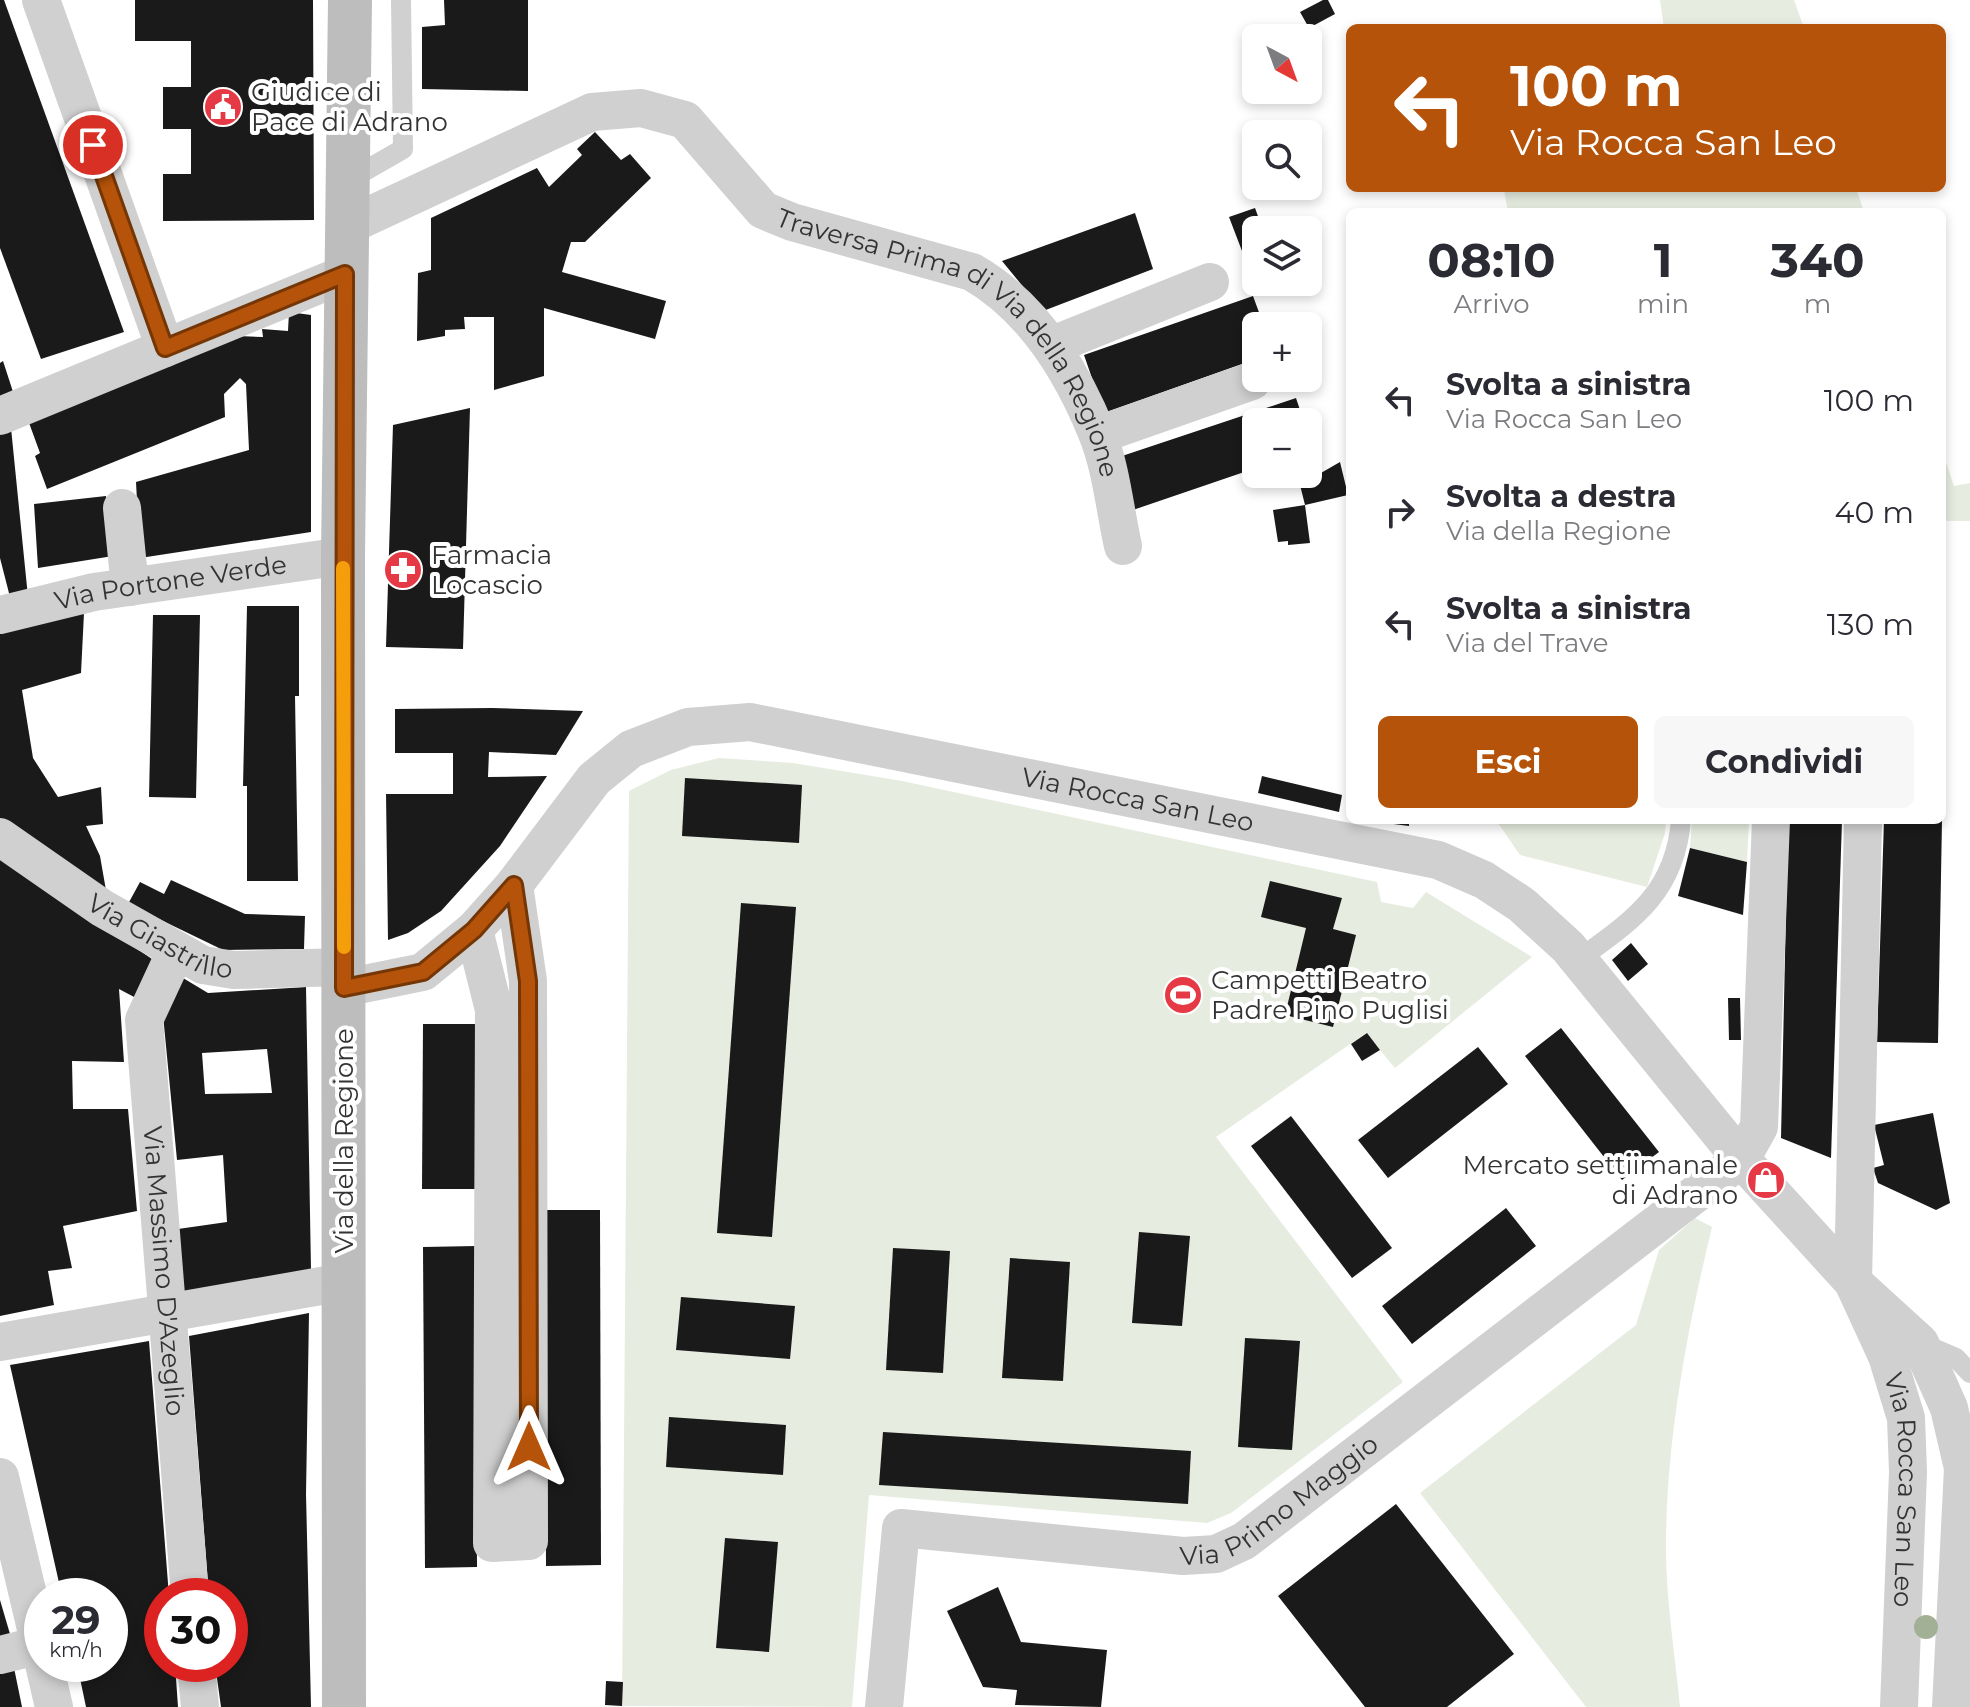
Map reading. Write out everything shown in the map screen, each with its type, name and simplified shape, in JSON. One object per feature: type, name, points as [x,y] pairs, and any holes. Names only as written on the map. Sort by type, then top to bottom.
[{"type":"main road","name":"Via della Regione","points":[[344,1707],[343,556],[345,182],[350,0]]},
{"type":"street","points":[[41,0],[165,348]]},
{"type":"street","name":"Traversa Prima di Via della Regione","points":[[345,227],[592,112],[641,108],[685,120],[763,210],[792,222],[972,272],[993,284],[1053,345],[1098,435],[1123,546]]},
{"type":"street","points":[[0,416],[345,274]]},
{"type":"street","points":[[1053,345],[1210,282]]},
{"type":"street","points":[[1098,435],[1242,385]]},
{"type":"street","points":[[122,508],[130,587]]},
{"type":"street","name":"Via Portone Verde","points":[[1,609],[343,556]]},
{"type":"street","name":"Via Rocca San Leo","points":[[344,978],[423,972],[474,930],[514,885],[594,779],[631,749],[688,727],[750,722],[1438,860],[1484,880],[1522,905],[1578,960],[1741,1159],[1853,1282],[1949,1408],[1963,1468],[1951,1707]]},
{"type":"street","points":[[1741,1159],[1759,1127],[1771,824]]},
{"type":"street","points":[[1853,1282],[1863,824]]},
{"type":"street","name":"Via Giastrillo","points":[[0,837],[102,908],[203,965],[344,978]]},
{"type":"street","points":[[474,930],[494,1010],[492,1543],[529,1541],[528,981],[514,885]]},
{"type":"street","name":"Via Massimo D'Azeglio","points":[[176,951],[144,1020],[188,1578]]},
{"type":"street","name":"Via Primo Maggio","points":[[884,1707],[901,1528],[1183,1556],[1216,1554],[1244,1541],[1741,1159]]},
{"type":"street","points":[[0,1342],[344,1282]]},
{"type":"street","name":"Via Rocca San Leo","points":[[1899,1707],[1908,1472],[1904,1349]]},
{"type":"street","points":[[0,1477],[11,1564],[24,1602]]},
{"type":"street","points":[[0,1655],[24,1654]]},
{"type":"street","points":[[48,1682],[54,1707]]},
{"type":"street","points":[[198,1682],[200,1707]]},
{"type":"lane","points":[[345,182],[403,149],[401,0]]},
{"type":"lane","points":[[1578,960],[1632,920],[1667,879],[1680,824]]},
{"type":"lane","points":[[1904,1349],[1956,1358],[1970,1373]]},
{"type":"shaded area","points":[[1660,0],[1794,0],[1803,24],[1663,24]]},
{"type":"shaded area","points":[[1504,192],[1857,192],[1863,208],[1507,208]]},
{"type":"shaded area","points":[[1946,462],[1954,486],[1970,483],[1970,521],[1946,521]]},
{"type":"shaded area","points":[[719,758],[793,763],[902,781],[1377,882],[1381,902],[1413,908],[1426,892],[1532,957],[1395,1068],[1366,1033],[1216,1137],[1403,1382],[1231,1513],[1207,1523],[869,1495],[852,1707],[622,1706],[629,791],[671,770]]},
{"type":"shaded area","points":[[1499,824],[1666,824],[1647,887],[1520,855]]},
{"type":"shaded area","points":[[1692,824],[1749,824],[1747,862],[1690,848]]},
{"type":"shaded area","points":[[1695,1218],[1712,1227],[1680,1386],[1667,1508],[1667,1587],[1680,1707],[1586,1707],[1420,1493],[1636,1325],[1659,1250]]},
{"type":"building","points":[[0,0],[4,0],[124,332],[41,359],[0,248]]},
{"type":"building","points":[[135,0],[313,0],[314,220],[163,221],[163,174],[191,174],[191,129],[163,129],[163,87],[191,87],[191,41],[135,41]]},
{"type":"building","points":[[444,0],[528,0],[528,91],[422,89],[422,27],[445,25]]},
{"type":"building","points":[[1328,0],[1335,14],[1316,24],[1307,24],[1300,12]]},
{"type":"building","points":[[595,132],[621,160],[630,154],[651,178],[585,242],[571,242],[562,272],[666,301],[655,339],[544,308],[544,376],[494,390],[494,317],[464,317],[465,329],[445,330],[445,336],[417,341],[418,273],[431,270],[431,218],[537,168],[549,187],[582,155],[577,149]]},
{"type":"building","points":[[1255,208],[1258,216],[1242,216],[1242,251],[1229,217]]},
{"type":"building","points":[[1135,213],[1153,269],[1043,311],[1002,261]]},
{"type":"building","points":[[1253,296],[1259,312],[1242,312],[1242,364],[1104,413],[1084,355]]},
{"type":"building","points":[[289,312],[311,315],[311,532],[140,558],[136,482],[249,450],[246,384],[240,378],[224,394],[225,417],[47,489],[35,456],[40,453],[28,420],[238,336],[263,337],[262,329],[288,331]]},
{"type":"building","points":[[3,361],[15,398],[0,404],[0,363]]},
{"type":"building","points":[[1296,398],[1299,408],[1266,408]]},
{"type":"building","points":[[470,408],[463,649],[386,647],[393,425]]},
{"type":"building","points":[[1242,416],[1242,473],[1130,511],[1113,459]]},
{"type":"building","points":[[11,428],[28,597],[11,601],[0,558],[0,432]]},
{"type":"building","points":[[1340,462],[1346,495],[1305,505],[1301,488],[1322,488],[1322,472]]},
{"type":"building","points":[[106,496],[113,556],[38,568],[34,504]]},
{"type":"building","points":[[1305,505],[1310,543],[1288,545],[1288,541],[1278,542],[1273,510]]},
{"type":"building","points":[[247,606],[299,606],[299,696],[295,696],[298,881],[247,881],[247,786],[243,786]]},
{"type":"building","points":[[84,613],[81,673],[22,690],[33,758],[58,797],[101,787],[103,824],[86,826],[100,856],[107,896],[0,821],[0,630]]},
{"type":"building","points":[[153,615],[200,615],[196,798],[149,797]]},
{"type":"building","points":[[395,709],[583,711],[556,755],[489,752],[488,777],[547,776],[500,846],[441,911],[408,933],[388,940],[386,794],[453,794],[453,753],[395,753]]},
{"type":"building","points":[[1262,776],[1342,795],[1339,812],[1258,793]]},
{"type":"building","points":[[685,778],[802,785],[799,843],[682,836]]},
{"type":"building","points":[[1788,824],[1842,824],[1831,1158],[1781,1138]]},
{"type":"building","points":[[1884,824],[1942,824],[1938,1043],[1877,1042]]},
{"type":"building","points":[[1690,848],[1747,862],[1743,915],[1678,896]]},
{"type":"building","points":[[0,857],[155,961],[136,998],[119,989],[124,1062],[72,1061],[73,1109],[128,1109],[137,1211],[63,1226],[72,1268],[48,1271],[54,1305],[0,1316]]},
{"type":"building","points":[[171,880],[245,914],[305,916],[304,949],[223,950],[128,904],[140,882],[164,894]]},
{"type":"building","points":[[1270,881],[1342,898],[1333,929],[1356,935],[1333,1027],[1285,1015],[1306,928],[1261,917]]},
{"type":"building","points":[[741,903],[796,907],[772,1237],[717,1233]]},
{"type":"building","points":[[1631,943],[1648,964],[1628,981],[1612,960]]},
{"type":"building","points":[[178,975],[208,993],[306,987],[311,1270],[184,1292],[178,1229],[227,1222],[223,1155],[177,1160],[163,1015]],"holes":[[[267,1049],[272,1093],[205,1094],[202,1053]]]},
{"type":"building","points":[[1728,998],[1740,998],[1741,1040],[1729,1040]]},
{"type":"building","points":[[423,1024],[481,1024],[480,1189],[422,1189]]},
{"type":"building","points":[[1561,1028],[1659,1152],[1622,1180],[1525,1056]]},
{"type":"building","points":[[1367,1033],[1380,1050],[1362,1061],[1351,1044]]},
{"type":"building","points":[[1478,1047],[1508,1084],[1388,1178],[1358,1140]]},
{"type":"building","points":[[1933,1113],[1950,1203],[1936,1210],[1878,1183],[1873,1168],[1884,1165],[1874,1125]]},
{"type":"building","points":[[1291,1116],[1392,1248],[1352,1278],[1251,1146]]},
{"type":"building","points":[[1506,1208],[1536,1246],[1412,1344],[1382,1306]]},
{"type":"building","points":[[545,1210],[600,1210],[601,1565],[546,1566]]},
{"type":"building","points":[[1139,1232],[1190,1236],[1182,1326],[1132,1323]]},
{"type":"building","points":[[476,1246],[477,1567],[425,1568],[423,1247]]},
{"type":"building","points":[[893,1248],[950,1251],[943,1373],[886,1370]]},
{"type":"building","points":[[1010,1258],[1070,1262],[1063,1381],[1002,1378]]},
{"type":"building","points":[[681,1297],[795,1306],[790,1359],[676,1350]]},
{"type":"building","points":[[309,1313],[306,1494],[311,1707],[221,1707],[218,1682],[248,1682],[248,1578],[208,1578],[189,1336]]},
{"type":"building","points":[[1245,1338],[1300,1341],[1292,1450],[1238,1447]]},
{"type":"building","points":[[149,1341],[168,1578],[144,1578],[144,1682],[176,1682],[178,1707],[86,1707],[81,1682],[128,1682],[128,1578],[58,1578],[10,1365]]},
{"type":"building","points":[[669,1417],[786,1425],[783,1475],[666,1467]]},
{"type":"building","points":[[883,1432],[1191,1451],[1188,1504],[879,1485]]},
{"type":"building","points":[[1396,1504],[1514,1654],[1447,1707],[1365,1707],[1278,1596]]},
{"type":"building","points":[[725,1538],[778,1542],[769,1652],[716,1648]]},
{"type":"building","points":[[998,1587],[1021,1642],[1107,1650],[1101,1707],[1015,1705],[1017,1690],[983,1687],[947,1611]]},
{"type":"building","points":[[0,1600],[10,1634],[0,1637]]},
{"type":"building","points":[[13,1663],[22,1707],[0,1707],[0,1666]]},
{"type":"building","points":[[606,1681],[623,1682],[622,1706],[605,1705]]},
{"type":"slow traffic","points":[[343,568],[344,947]]},
{"type":"place","name":"Giudice di Pace di Adrano","points":[[223,107]]},
{"type":"place","name":"Farmacia Locascio","points":[[403,570]]},
{"type":"place","name":"Campetti Beatro Padre Pino Puglisi","points":[[1183,995]]},
{"type":"place","name":"Mercato settiimanale di Adrano","points":[[1766,1180]]},
{"type":"route","points":[[93,145],[165,348],[345,274],[344,988],[423,972],[474,930],[514,885],[528,981],[529,1447]]}]
